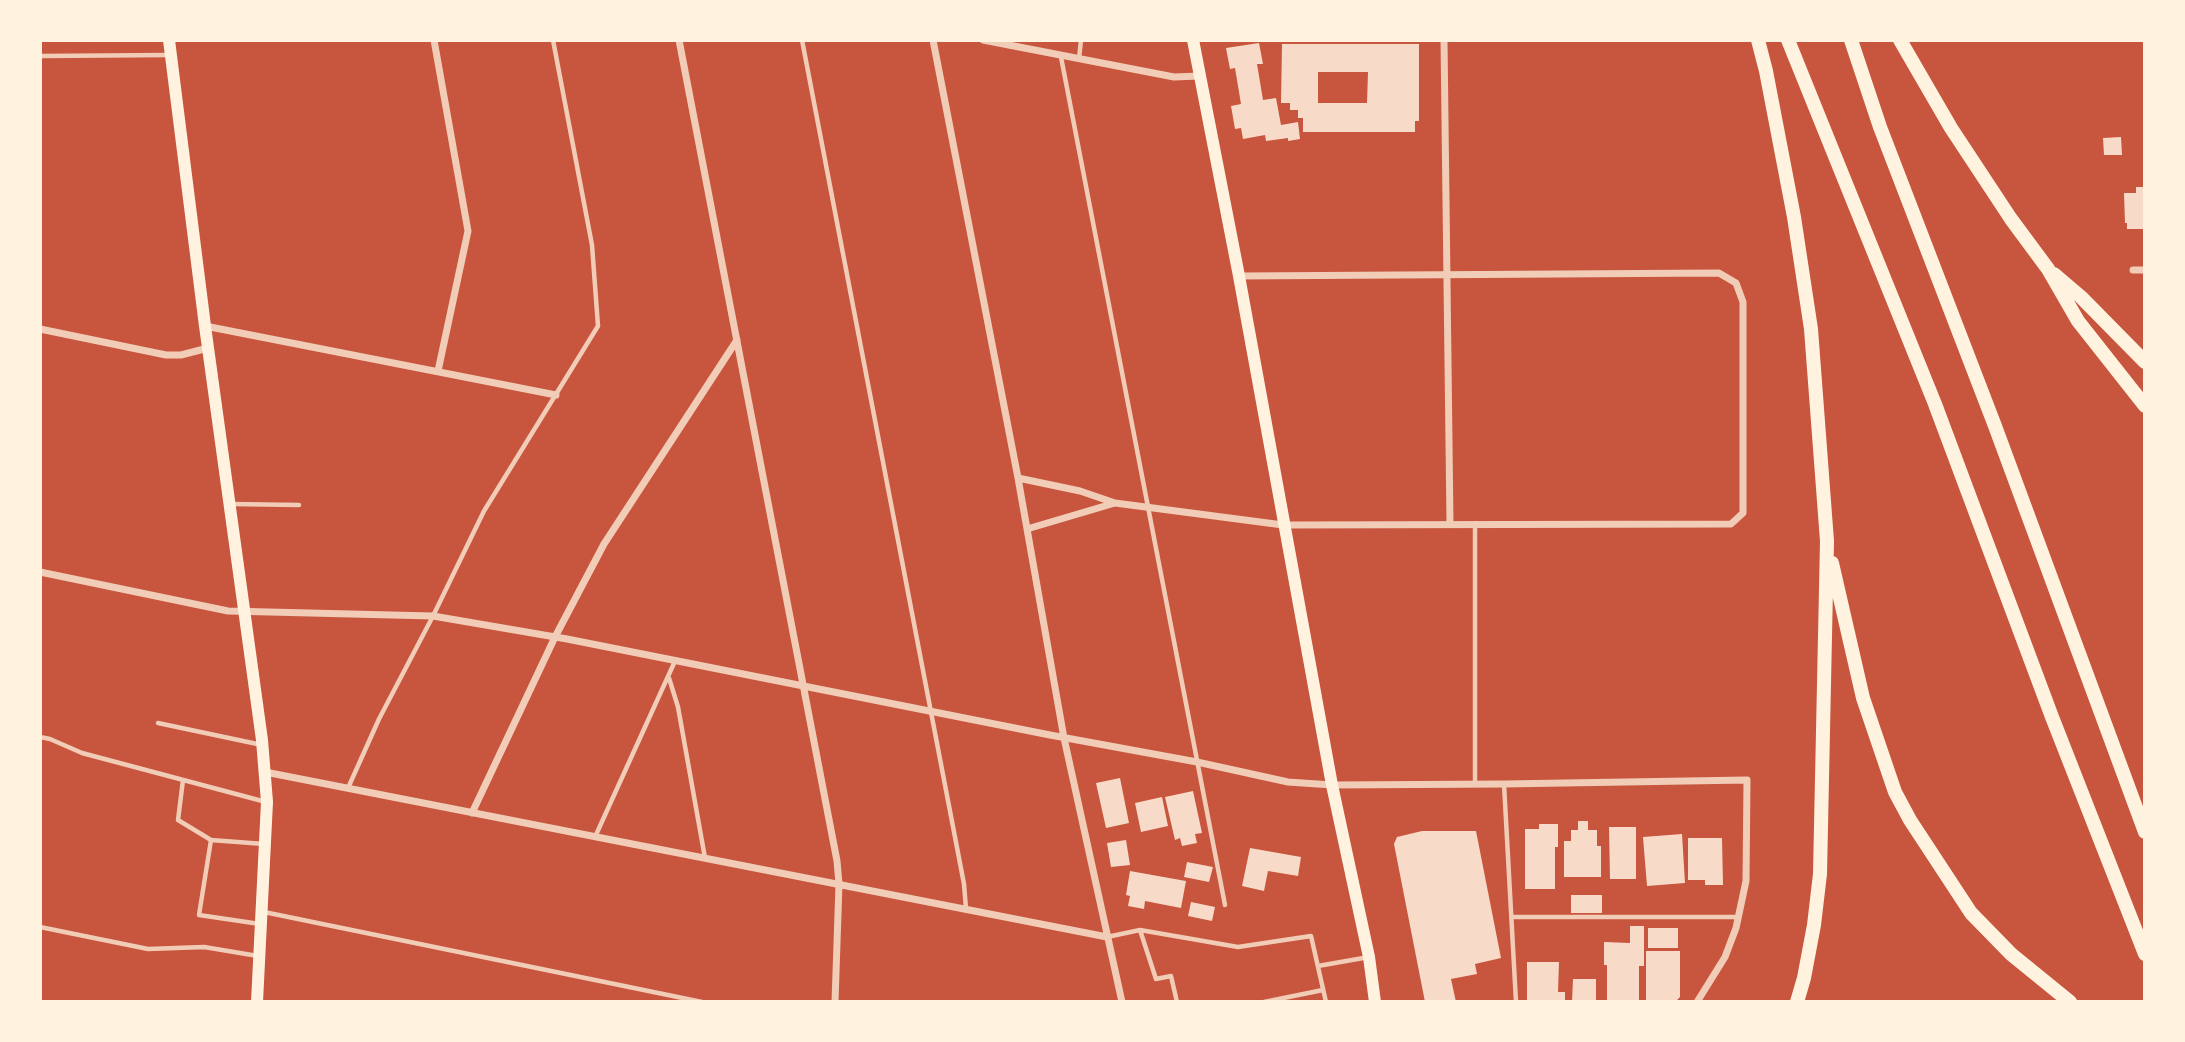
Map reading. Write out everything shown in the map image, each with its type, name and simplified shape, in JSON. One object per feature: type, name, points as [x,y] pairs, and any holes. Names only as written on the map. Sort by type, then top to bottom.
[{"type":"highway","points":[[1758,40],[1794,217],[1811,329],[1827,541],[1820,874],[1814,925],[1797,1002]]},
{"type":"highway","points":[[1788,40],[1935,404],[2145,954]]},
{"type":"highway","points":[[1852,40],[1880,127],[1995,426],[2145,831]]},
{"type":"highway","points":[[1900,40],[1975,165],[2048,269],[2078,321],[2145,406]]},
{"type":"highway","points":[[2048,269],[2081,296],[2145,362]]},
{"type":"highway","points":[[1827,541],[1863,698],[1895,792],[1971,914],[2011,954],[2070,1002]]},
{"type":"main road","points":[[169,40],[205,326],[263,745],[267,802],[257,1002]]},
{"type":"main road","points":[[1193,40],[1332,785],[1376,1002]]},
{"type":"street","points":[[434,40],[468,231],[438,371]]},
{"type":"street","points":[[679,40],[837,861],[839,884],[835,1002]]},
{"type":"street","points":[[933,40],[1065,738],[1122,1002]]},
{"type":"street","points":[[983,40],[1174,77],[1200,76]]},
{"type":"street","points":[[1444,40],[1450,523]]},
{"type":"street","points":[[2133,270],[2145,270]]},
{"type":"street","points":[[1017,478],[1080,491],[1115,503],[1283,524],[1734,522],[1743,513],[1743,302],[1738,287],[1719,273],[1239,276]]},
{"type":"street","points":[[205,326],[556,395]]},
{"type":"street","points":[[40,329],[166,355],[181,355],[208,348]]},
{"type":"street","points":[[472,813],[555,637],[604,544],[737,339]]},
{"type":"street","points":[[1027,529],[1115,503]]},
{"type":"street","points":[[40,572],[206,608],[244,612],[433,616],[555,637],[1288,782],[1332,785],[1748,780],[1746,881],[1738,917],[1725,957],[1697,1002]]},
{"type":"street","points":[[265,772],[1107,937]]},
{"type":"lane","points":[[348,789],[379,719],[484,511],[598,326],[592,245],[553,40]]},
{"type":"lane","points":[[802,40],[967,910]]},
{"type":"lane","points":[[1079,60],[1082,40]]},
{"type":"lane","points":[[40,56],[171,54]]},
{"type":"lane","points":[[1061,57],[1225,905]]},
{"type":"lane","points":[[229,504],[299,505]]},
{"type":"lane","points":[[1475,523],[1475,784]]},
{"type":"lane","points":[[594,837],[675,661]]},
{"type":"lane","points":[[669,676],[678,707],[705,859]]},
{"type":"lane","points":[[159,723],[263,745]]},
{"type":"lane","points":[[40,737],[82,753],[267,802]]},
{"type":"lane","points":[[183,780],[178,820],[211,840],[265,844]]},
{"type":"lane","points":[[1504,784],[1516,1002]]},
{"type":"lane","points":[[211,840],[199,915],[261,918],[702,1002]]},
{"type":"lane","points":[[1513,917],[1738,917]]},
{"type":"lane","points":[[40,927],[148,949],[204,947],[259,957]]},
{"type":"lane","points":[[1107,937],[1140,930],[1238,947],[1311,936],[1326,1002]]},
{"type":"lane","points":[[1140,930],[1156,979],[1171,976],[1177,1002]]},
{"type":"lane","points":[[1318,966],[1369,957]]},
{"type":"lane","points":[[1264,1002],[1324,990]]},
{"type":"building","points":[[1259,43],[1263,64],[1257,64],[1263,100],[1276,98],[1281,125],[1298,122],[1300,139],[1266,141],[1265,135],[1243,139],[1241,128],[1235,129],[1231,106],[1241,104],[1235,68],[1230,69],[1226,48]]},
{"type":"building","points":[[1282,44],[1419,44],[1419,121],[1415,121],[1415,132],[1303,132],[1303,118],[1298,118],[1298,110],[1290,110],[1290,103],[1281,103]],"holes":[[[1318,72],[1368,72],[1367,103],[1318,103]]]},
{"type":"building","points":[[2121,137],[2122,155],[2104,155],[2103,138]]},
{"type":"building","points":[[2136,187],[2145,187],[2145,229],[2127,229],[2124,193],[2136,193]]},
{"type":"building","points":[[1120,778],[1129,823],[1106,828],[1096,783]]},
{"type":"building","points":[[1193,791],[1202,833],[1195,834],[1197,843],[1182,846],[1180,838],[1175,840],[1165,797]]},
{"type":"building","points":[[1162,797],[1168,826],[1141,832],[1135,803]]},
{"type":"building","points":[[1578,821],[1588,821],[1588,830],[1597,830],[1597,846],[1601,846],[1601,877],[1564,877],[1564,841],[1571,841],[1571,830],[1578,830]]},
{"type":"building","points":[[1539,824],[1558,824],[1555,889],[1525,889],[1525,829],[1539,829]]},
{"type":"building","points":[[1609,827],[1636,827],[1636,879],[1610,879]]},
{"type":"building","points":[[1422,831],[1476,831],[1501,958],[1475,964],[1477,974],[1451,979],[1456,1002],[1425,1002],[1394,844],[1397,837]]},
{"type":"building","points":[[1682,834],[1685,883],[1647,886],[1643,837]]},
{"type":"building","points":[[1688,838],[1722,838],[1723,885],[1705,885],[1705,880],[1688,880]]},
{"type":"building","points":[[1126,840],[1130,865],[1111,867],[1107,843]]},
{"type":"building","points":[[1250,848],[1301,857],[1298,876],[1268,871],[1264,891],[1242,886]]},
{"type":"building","points":[[1187,862],[1213,867],[1209,882],[1184,877]]},
{"type":"building","points":[[1130,871],[1186,881],[1181,908],[1145,901],[1144,909],[1128,906],[1130,896],[1126,895]]},
{"type":"building","points":[[1571,895],[1602,895],[1602,913],[1571,913]]},
{"type":"building","points":[[1191,902],[1215,907],[1212,921],[1188,916]]},
{"type":"building","points":[[1630,926],[1644,926],[1644,966],[1639,966],[1639,1002],[1607,1002],[1604,942],[1630,943]]},
{"type":"building","points":[[1648,928],[1678,928],[1678,948],[1648,948]]},
{"type":"building","points":[[1646,951],[1680,951],[1680,997],[1675,1002],[1646,1002]]},
{"type":"building","points":[[1527,962],[1559,962],[1558,992],[1565,992],[1565,1002],[1527,1002]]},
{"type":"building","points":[[1573,979],[1596,979],[1596,1002],[1572,1002]]}]
